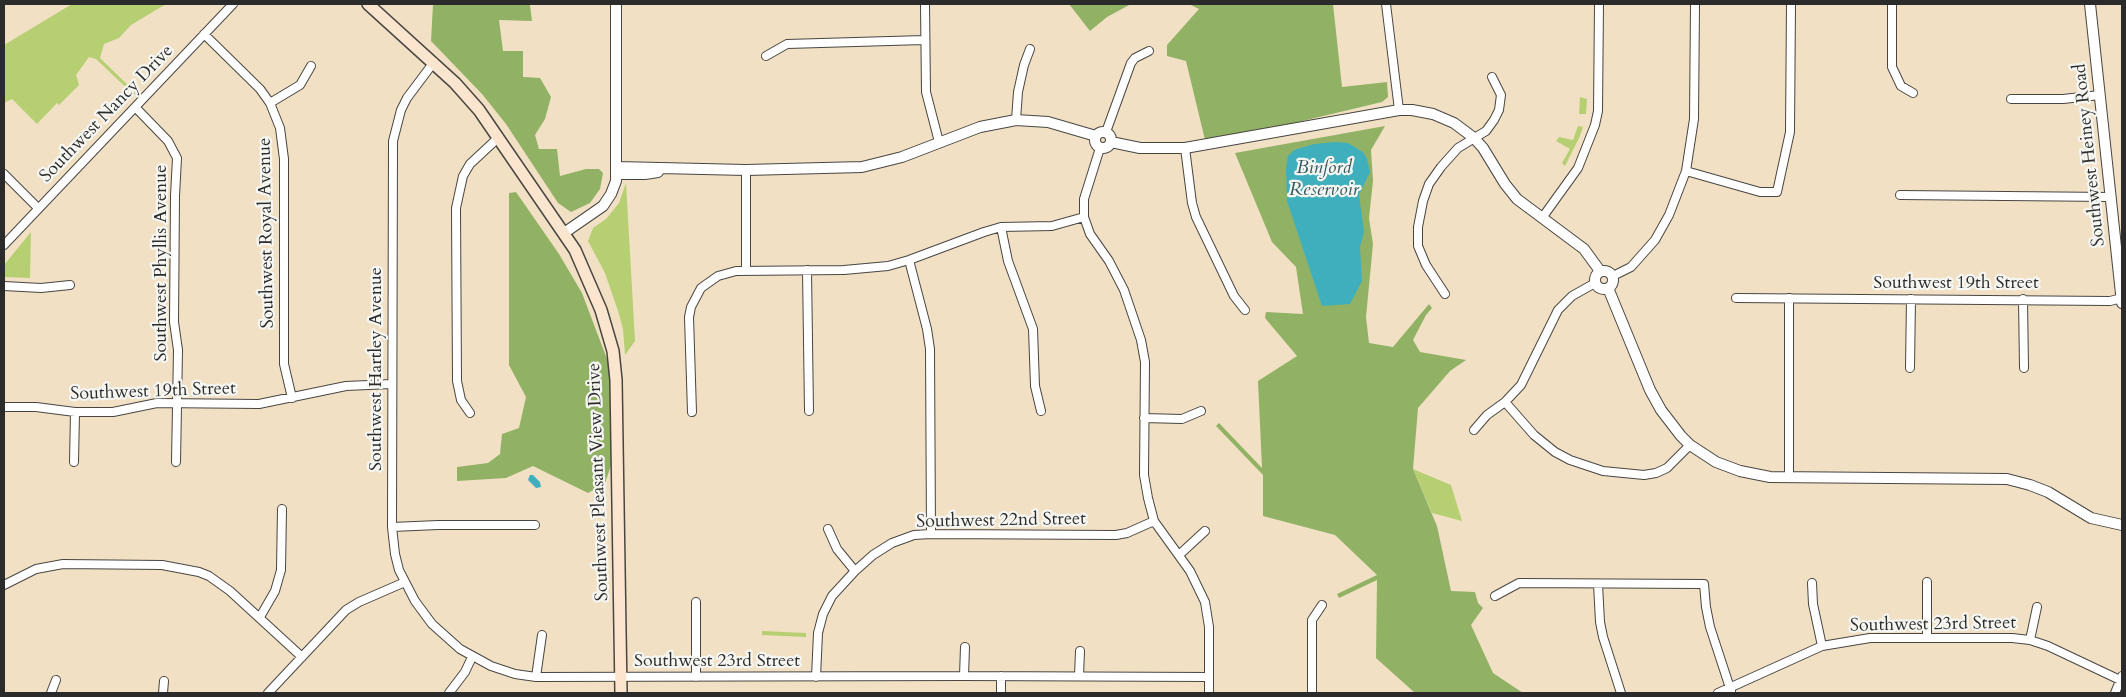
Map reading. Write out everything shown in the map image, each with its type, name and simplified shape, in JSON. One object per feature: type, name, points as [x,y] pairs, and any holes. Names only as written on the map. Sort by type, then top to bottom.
[{"type":"main road","name":"Southwest Pleasant View Drive","points":[[368,4],[434,62],[468,96],[499,137],[564,233],[578,257],[594,292],[607,330],[615,367],[621,693]]},
{"type":"street","name":"Southwest Nancy Drive","points":[[4,245],[233,4]]},
{"type":"street","points":[[564,233],[602,206],[614,188],[617,170],[616,4]]},
{"type":"street","points":[[925,4],[926,92],[939,142]]},
{"type":"street","points":[[1386,4],[1399,110]]},
{"type":"street","points":[[1542,218],[1578,168],[1595,125],[1598,111],[1598,4]]},
{"type":"street","points":[[1612,276],[1631,267],[1655,240],[1669,215],[1686,171],[1694,119],[1695,4]]},
{"type":"street","points":[[1686,171],[1760,192],[1777,192],[1790,132],[1791,4]]},
{"type":"street","points":[[1892,4],[1892,67],[1901,86],[1913,94]]},
{"type":"street","name":"Southwest Heiney Road","points":[[2090,4],[2122,303]]},
{"type":"street","name":"Southwest Royal Avenue","points":[[204,34],[252,80],[270,102],[280,128],[284,159],[283,351],[286,377],[292,398]]},
{"type":"street","points":[[766,56],[787,44],[924,40]]},
{"type":"street","points":[[1016,120],[1018,92],[1024,65],[1030,50]]},
{"type":"street","points":[[1106,132],[1131,63],[1135,58],[1149,51]]},
{"type":"street","name":"Southwest Hartley Avenue","points":[[434,62],[407,98],[401,110],[393,141],[392,527],[395,554],[405,582],[415,601],[432,624],[472,657]]},
{"type":"street","points":[[270,102],[300,84],[311,66]]},
{"type":"street","points":[[1445,294],[1420,254],[1417,238],[1420,218],[1427,189],[1433,177],[1458,148],[1486,131],[1499,110],[1501,95],[1492,77]]},
{"type":"street","points":[[2011,99],[2063,99],[2100,95]]},
{"type":"street","name":"Southwest Phyllis Avenue","points":[[135,107],[168,141],[177,158],[174,312],[178,350],[176,462]]},
{"type":"street","points":[[1111,142],[1140,148],[1185,148],[1399,110],[1423,112],[1441,117],[1462,128],[1474,138],[1483,148],[1511,192],[1584,249],[1600,271]]},
{"type":"street","points":[[617,170],[746,170],[862,167],[890,161],[980,127],[1016,120],[1048,122],[1096,136]]},
{"type":"street","points":[[1100,132],[1106,132],[1111,136],[1111,142],[1107,147],[1100,148],[1096,144],[1096,136],[1100,132]]},
{"type":"street","points":[[470,413],[461,400],[457,381],[456,208],[461,184],[470,164],[499,137]]},
{"type":"street","points":[[1100,148],[1084,199],[1084,217],[1090,234],[1109,261],[1124,290],[1141,340],[1145,362],[1144,475],[1148,498],[1154,521],[1179,555],[1201,591],[1209,627],[1209,693]]},
{"type":"street","points":[[1185,148],[1189,185],[1196,217],[1234,296],[1245,310]]},
{"type":"street","points":[[746,170],[746,271]]},
{"type":"street","points":[[4,174],[38,208]]},
{"type":"street","points":[[1900,195],[2111,197]]},
{"type":"street","points":[[692,412],[691,307],[701,288],[709,281],[728,272],[864,269],[888,266],[910,260],[1001,227],[1052,226],[1084,217]]},
{"type":"street","points":[[1001,227],[1008,261],[1033,329],[1035,386],[1042,411]]},
{"type":"street","points":[[910,260],[930,349],[931,534]]},
{"type":"street","points":[[807,270],[809,411]]},
{"type":"street","points":[[1600,271],[1607,271],[1612,276],[1613,283],[1608,288],[1601,288],[1595,283],[1595,276],[1600,271]]},
{"type":"street","points":[[1474,430],[1487,415],[1505,402],[1521,385],[1558,310],[1572,296],[1595,283]]},
{"type":"street","points":[[4,286],[41,288],[70,285]]},
{"type":"street","points":[[1608,288],[1656,402],[1668,421],[1690,444],[1729,467],[1758,475],[1789,477],[2007,479],[2048,492],[2091,518],[2122,525]]},
{"type":"street","name":"Southwest 19th Street","points":[[1736,298],[2110,301],[2122,298]]},
{"type":"street","points":[[1789,298],[1789,477]]},
{"type":"street","points":[[1910,368],[1911,298]]},
{"type":"street","points":[[2023,299],[2024,368]]},
{"type":"street","name":"Southwest 19th Street","points":[[4,407],[36,407],[75,412],[113,412],[157,404],[259,404],[346,386],[391,384]]},
{"type":"street","points":[[1505,402],[1534,435],[1554,452],[1570,460],[1603,471],[1635,475],[1656,473],[1667,468],[1690,444]]},
{"type":"street","points":[[1144,418],[1182,419],[1201,411]]},
{"type":"street","points":[[74,462],[75,412]]},
{"type":"street","points":[[260,617],[275,591],[281,570],[282,509]]},
{"type":"street","name":"Southwest 22nd Street","points":[[816,677],[818,633],[823,614],[832,596],[855,570],[873,554],[892,543],[914,535],[931,534],[1116,535],[1127,533],[1154,521]]},
{"type":"street","points":[[392,527],[535,525]]},
{"type":"street","points":[[828,529],[837,549],[855,570]]},
{"type":"street","points":[[1179,555],[1204,531]]},
{"type":"street","points":[[4,585],[36,569],[63,564],[174,566],[209,576],[260,617],[302,657]]},
{"type":"street","points":[[268,693],[346,610],[359,602],[405,582]]},
{"type":"street","points":[[1927,582],[1927,638]]},
{"type":"street","points":[[1812,583],[1822,646]]},
{"type":"street","points":[[1495,596],[1519,584],[1704,584],[1710,627],[1731,691]]},
{"type":"street","points":[[1598,584],[1600,622],[1603,637],[1621,693]]},
{"type":"street","points":[[696,602],[696,677]]},
{"type":"street","points":[[1312,693],[1312,620],[1322,605]]},
{"type":"street","points":[[2030,640],[2037,607]]},
{"type":"street","points":[[536,677],[542,635]]},
{"type":"street","name":"Southwest 23rd Street","points":[[1718,693],[1731,691],[1822,646],[1870,638],[2012,638],[2030,640],[2121,678]]},
{"type":"street","points":[[964,676],[965,647]]},
{"type":"street","points":[[1079,676],[1080,651]]},
{"type":"street","points":[[449,693],[465,672],[472,657]]},
{"type":"street","name":"Southwest 23rd Street","points":[[472,657],[504,670],[536,677],[1209,677]]},
{"type":"street","points":[[1001,676],[1001,693]]},
{"type":"street","points":[[2115,693],[2121,678]]},
{"type":"street","points":[[51,693],[56,680]]},
{"type":"street","points":[[164,681],[164,693]]},
{"type":"green space","points":[[72,4],[166,4],[131,25],[119,38],[104,44],[100,58],[136,93],[134,95],[96,59],[89,57],[76,75],[79,85],[59,105],[57,103],[37,124],[12,99],[4,103],[4,45]]},
{"type":"green space","points":[[433,4],[530,5],[532,21],[499,20],[503,51],[523,51],[523,77],[540,78],[551,97],[545,119],[535,135],[539,149],[557,149],[560,176],[586,169],[599,169],[603,173],[600,189],[590,203],[571,212],[558,203],[506,124],[482,94],[431,41]]},
{"type":"green space","points":[[1069,4],[1131,4],[1107,17],[1090,31]]},
{"type":"green space","points":[[1189,4],[1333,4],[1342,87],[1387,82],[1388,97],[1382,102],[1206,144],[1186,61],[1167,56],[1167,45],[1199,9]]},
{"type":"green space","points":[[1580,97],[1587,99],[1586,114],[1579,114]]},
{"type":"green space","points":[[1385,126],[1371,150],[1373,181],[1369,218],[1373,244],[1366,317],[1369,343],[1393,347],[1429,304],[1432,308],[1426,315],[1413,340],[1420,352],[1466,360],[1450,371],[1418,408],[1413,469],[1437,526],[1451,591],[1475,592],[1478,603],[1483,608],[1471,625],[1493,673],[1523,693],[1415,693],[1376,658],[1377,580],[1339,598],[1337,594],[1377,575],[1335,535],[1263,516],[1263,475],[1216,426],[1219,423],[1262,468],[1258,381],[1297,356],[1265,318],[1266,312],[1303,314],[1296,267],[1272,242],[1235,153]]},
{"type":"green space","points":[[1578,126],[1583,127],[1565,166],[1562,163],[1570,149],[1556,141],[1559,137],[1573,140]]},
{"type":"green space","points":[[626,183],[635,341],[625,355],[623,329],[618,311],[605,273],[588,241],[593,228],[606,219],[619,203]]},
{"type":"green space","points":[[516,192],[559,254],[582,293],[610,367],[614,457],[605,483],[588,493],[533,466],[506,478],[457,481],[457,467],[488,463],[500,454],[502,434],[519,428],[526,397],[509,365],[509,193]]},
{"type":"green space","points":[[31,232],[30,278],[4,277],[4,265]]},
{"type":"green space","points":[[1413,469],[1451,485],[1462,521],[1432,513]]},
{"type":"green space","points":[[762,631],[806,633],[806,637],[762,635]]},
{"type":"water","name":"Binford Reservoir","points":[[1348,143],[1363,152],[1370,172],[1359,195],[1364,232],[1360,247],[1362,281],[1350,304],[1322,306],[1287,201],[1286,168],[1288,156],[1294,150],[1314,144]]},
{"type":"water","points":[[530,475],[533,475],[540,482],[541,487],[536,488],[528,480]]}]
